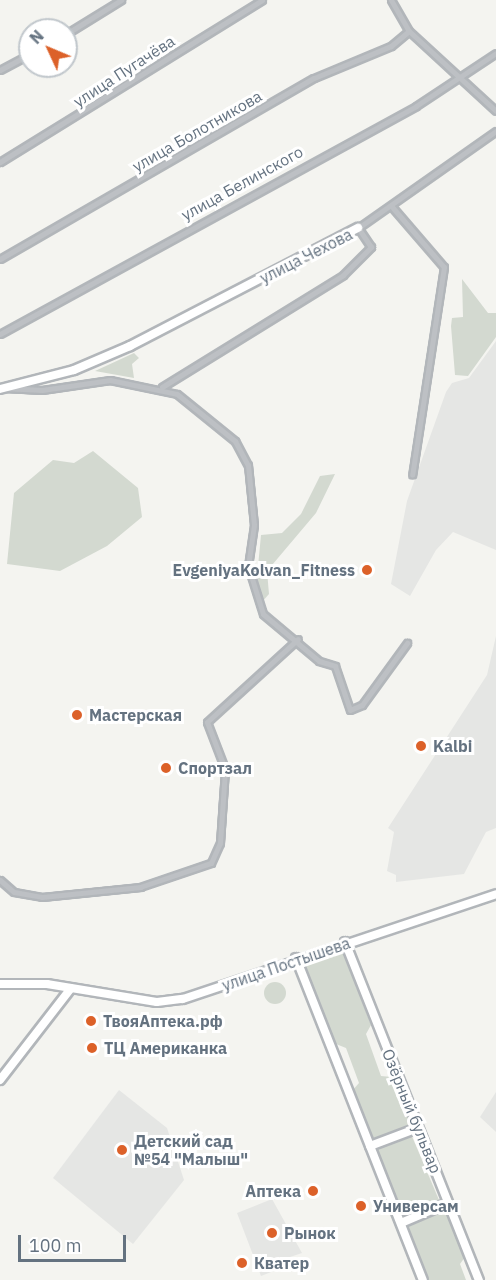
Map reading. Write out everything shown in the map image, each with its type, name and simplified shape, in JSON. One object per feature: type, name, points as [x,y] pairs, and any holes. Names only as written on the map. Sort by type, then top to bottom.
[{"type":"street","points":[[78,27],[121,0]]},
{"type":"street","name":"улица Пугачёва","points":[[0,162],[262,0]]},
{"type":"street","points":[[391,0],[409,31],[496,111]]},
{"type":"street","name":"улица Болотникова","points":[[0,259],[304,84],[391,46],[409,31]]},
{"type":"street","name":"улица Белинского","points":[[0,334],[459,78],[496,52]]},
{"type":"street","points":[[0,70],[18,60]]},
{"type":"street","points":[[358,228],[393,208],[496,131]]},
{"type":"street","points":[[393,208],[444,267],[412,475]]},
{"type":"street","name":"улица Чехова","points":[[2,389],[74,370],[129,346],[358,228],[371,247],[343,275],[162,387]]},
{"type":"street","points":[[2,389],[42,390],[110,380],[162,387],[235,441],[248,465],[254,525],[248,567],[256,600],[277,630],[298,639],[319,661],[335,666],[347,707],[354,710],[407,643]]},
{"type":"street","points":[[0,880],[14,892],[33,896],[140,887],[199,870],[211,863],[220,843],[225,769],[207,722],[298,639]]},
{"type":"street","name":"улица Постышева","points":[[0,984],[71,988],[170,1001],[496,894]]},
{"type":"street","name":"Озёрный бульвар","points":[[345,942],[479,1280]]},
{"type":"street","points":[[296,958],[423,1280]]},
{"type":"street","points":[[0,1080],[71,988]]},
{"type":"street","points":[[370,1146],[418,1128]]},
{"type":"street","points":[[401,1223],[448,1203]]},
{"type":"shaded area","points":[[462,279],[488,313],[496,313],[496,337],[468,376],[455,375],[451,326],[452,318],[463,317]]},
{"type":"shaded area","points":[[496,341],[496,550],[453,532],[436,550],[410,596],[391,584],[407,501],[446,392],[452,383],[469,378]]},
{"type":"shaded area","points":[[134,353],[139,358],[132,364],[134,378],[95,371]]},
{"type":"shaded area","points":[[93,451],[138,488],[142,517],[107,546],[60,571],[7,564],[14,493],[53,460],[74,463]]},
{"type":"shaded area","points":[[335,474],[316,513],[267,571],[269,594],[262,602],[257,577],[261,535],[282,533],[301,514],[320,476]]},
{"type":"shaded area","points":[[496,636],[496,828],[486,832],[464,874],[396,882],[396,875],[387,871],[394,832],[388,828],[487,675]]},
{"type":"shaded area","points":[[343,952],[371,1025],[366,1034],[381,1076],[392,1077],[412,1127],[374,1139],[352,1091],[359,1083],[346,1048],[331,1042],[304,967]]},
{"type":"shaded area","points":[[275,982],[283,985],[286,993],[283,1001],[275,1004],[267,1001],[264,993],[267,985]]},
{"type":"shaded area","name":"Детский сад №54 \"Малыш\"","points":[[119,1090],[167,1128],[184,1180],[133,1244],[53,1178]]},
{"type":"shaded area","points":[[496,1092],[496,1132],[480,1117]]},
{"type":"shaded area","points":[[411,1134],[439,1200],[404,1214],[377,1153],[382,1145]]},
{"type":"shaded area","points":[[272,1199],[302,1253],[287,1258],[289,1265],[261,1276],[237,1213]]},
{"type":"shaded area","points":[[444,1208],[465,1257],[460,1264],[466,1280],[427,1280],[405,1225]]},
{"type":"place","name":"EvgeniyaKolvan_Fitness","points":[[367,570]]},
{"type":"place","name":"Мастерская","points":[[77,715]]},
{"type":"place","name":"Kalbi","points":[[421,746]]},
{"type":"place","name":"Спортзал","points":[[166,768]]},
{"type":"place","name":"ТвояАптека.рф","points":[[91,1021]]},
{"type":"place","name":"ТЦ Американка","points":[[92,1048]]},
{"type":"place","name":"Детский сад №54 \"Малыш\"","points":[[122,1150]]},
{"type":"place","name":"Аптека","points":[[313,1191]]},
{"type":"place","name":"Универсам","points":[[361,1206]]},
{"type":"place","name":"Рынок","points":[[272,1233]]},
{"type":"place","name":"Кватер","points":[[242,1263]]}]
